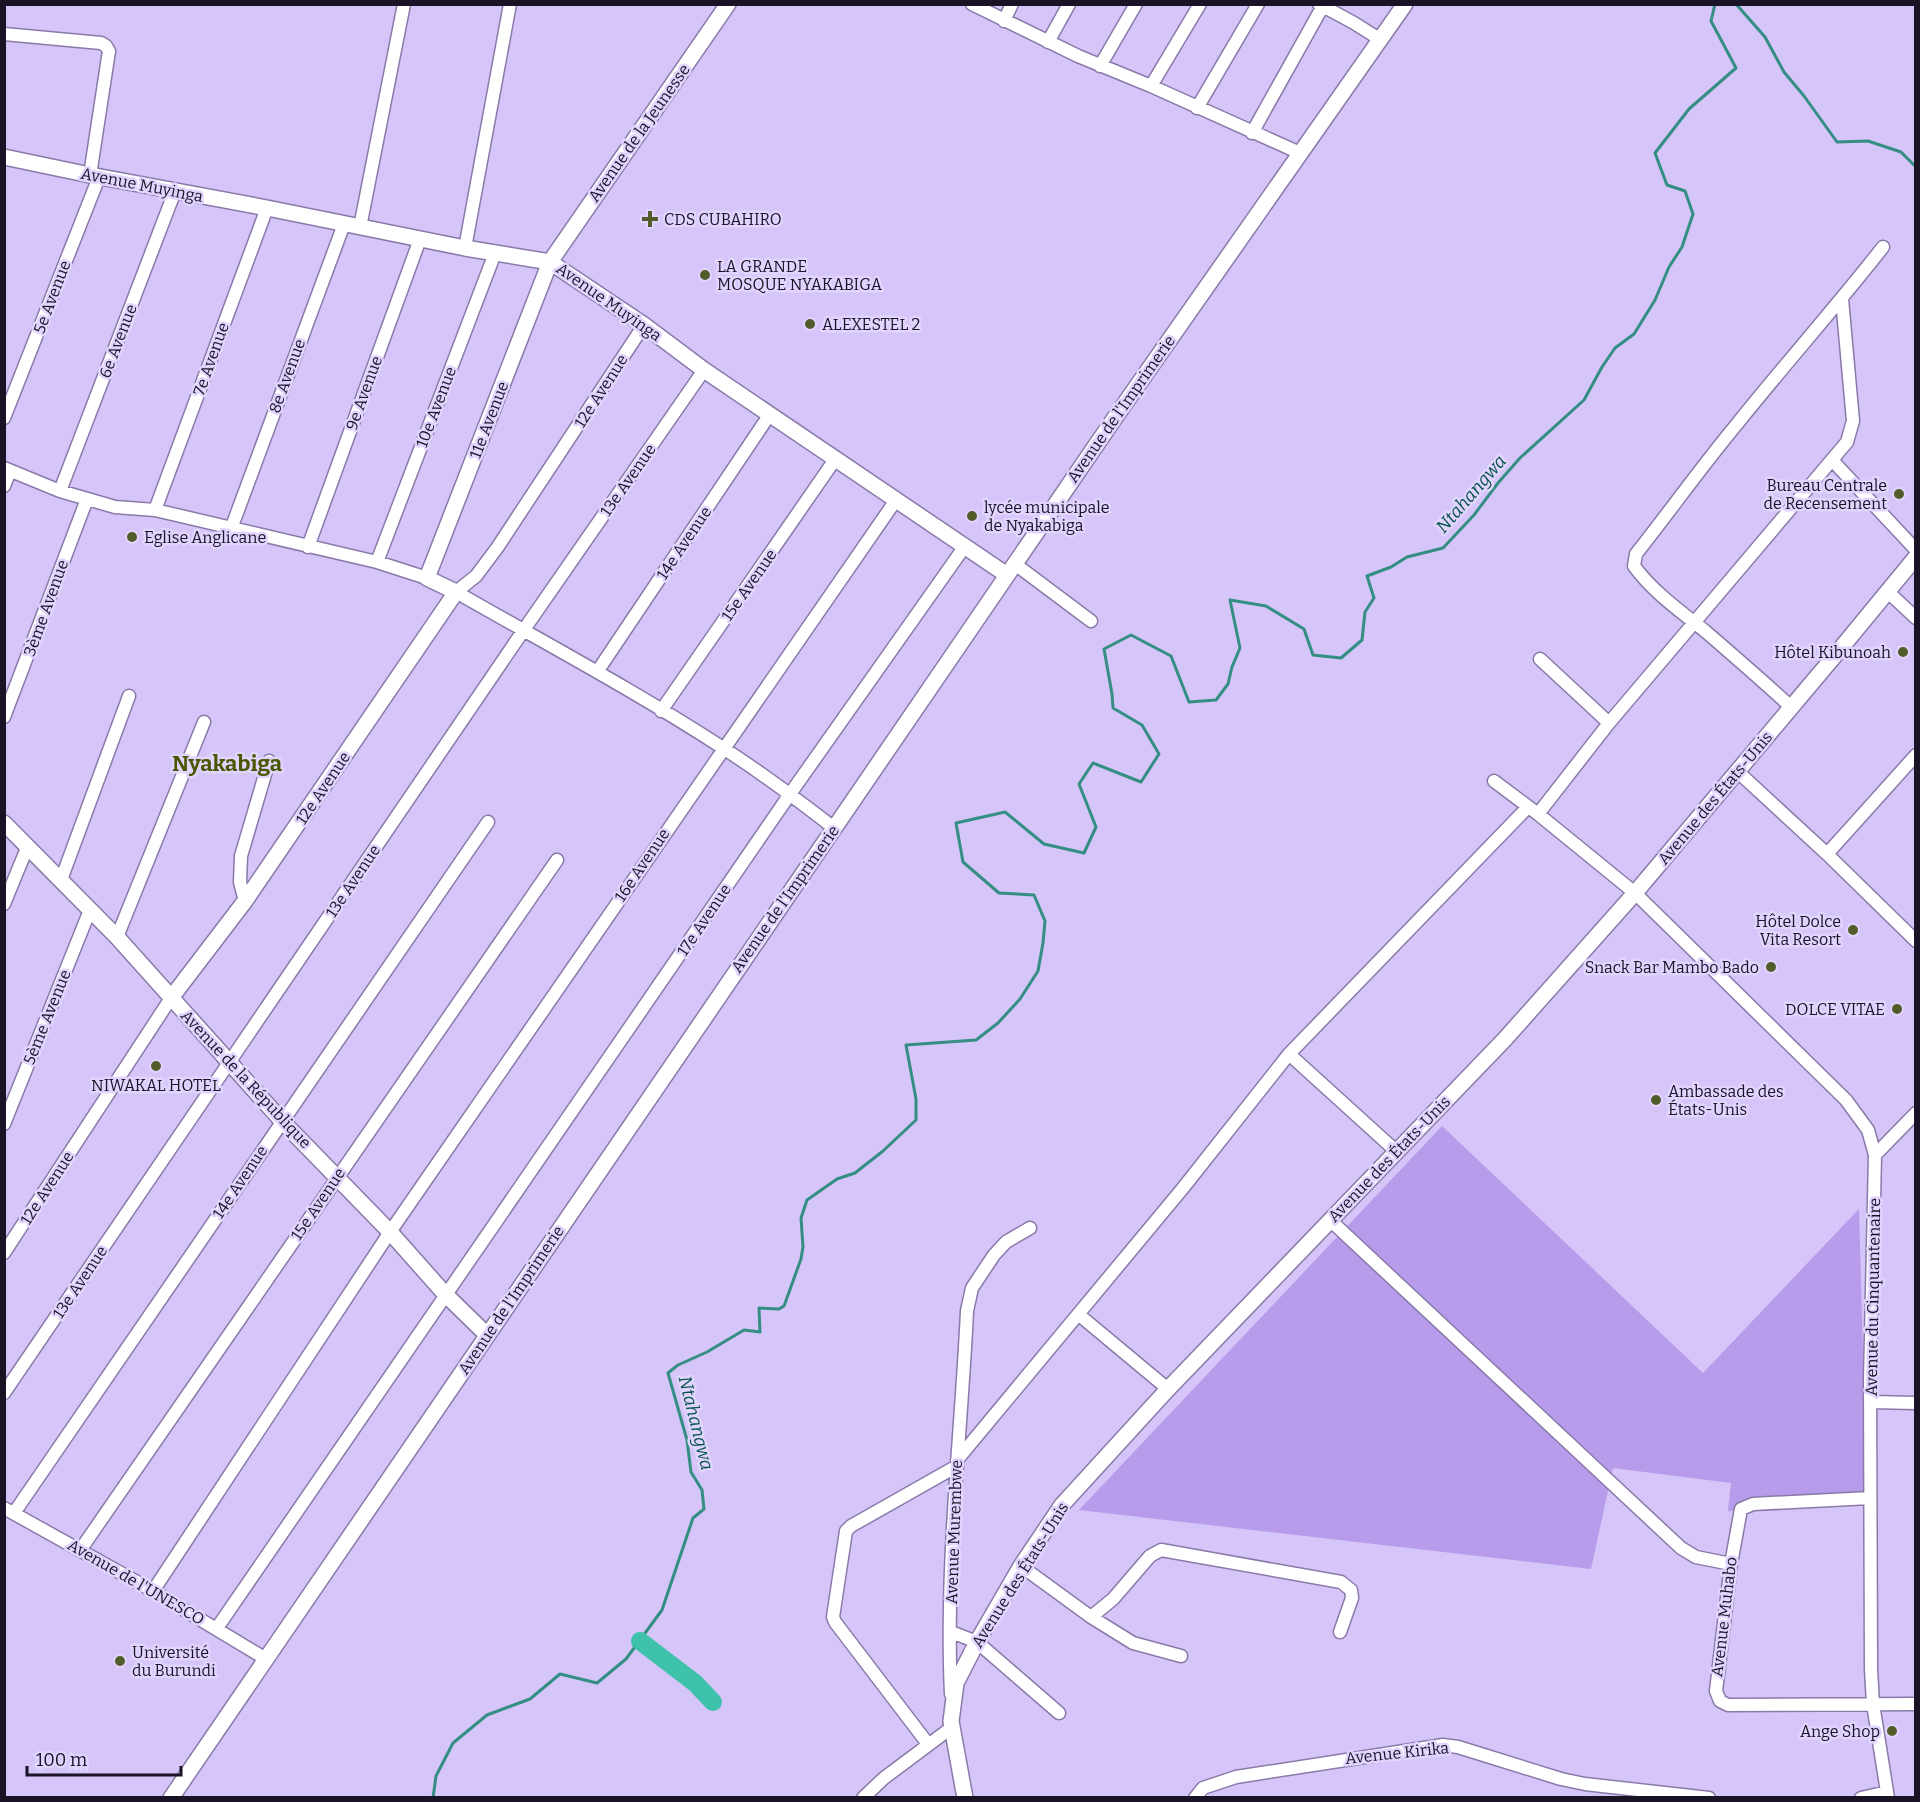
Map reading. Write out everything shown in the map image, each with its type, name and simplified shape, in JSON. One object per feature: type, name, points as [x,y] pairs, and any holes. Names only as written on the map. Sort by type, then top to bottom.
[{"type":"street","points":[[360,227],[404,4]]},
{"type":"street","points":[[465,248],[510,4]]},
{"type":"street","name":"Avenue de la Jeunesse","points":[[550,262],[728,4]]},
{"type":"street","points":[[972,4],[1100,66],[1151,86],[1300,153]]},
{"type":"street","points":[[1004,21],[1012,4]]},
{"type":"street","points":[[1048,42],[1069,4]]},
{"type":"street","points":[[1100,66],[1136,4]]},
{"type":"street","points":[[1151,86],[1200,4]]},
{"type":"street","points":[[1197,108],[1258,4]]},
{"type":"street","name":"Avenue de l'Imprimerie","points":[[171,1797],[1113,419],[1405,4]]},
{"type":"street","points":[[1252,133],[1322,5],[1381,40]]},
{"type":"street","name":"5e Avenue","points":[[4,34],[101,43],[109,51],[94,176],[4,418]]},
{"type":"street","name":"Avenue Muyinga","points":[[4,157],[465,248],[550,262],[704,370],[965,546],[1011,569]]},
{"type":"street","name":"6e Avenue","points":[[60,491],[175,191]]},
{"type":"street","name":"7e Avenue","points":[[155,510],[267,208]]},
{"type":"street","name":"8e Avenue","points":[[231,529],[344,224]]},
{"type":"street","name":"9e Avenue","points":[[308,547],[420,239]]},
{"type":"street","points":[[1791,707],[1748,667],[1672,605],[1640,574],[1634,566],[1636,554],[1734,427],[1883,247]]},
{"type":"street","name":"10e Avenue","points":[[376,562],[495,253]]},
{"type":"street","name":"11e Avenue","points":[[427,578],[550,262]]},
{"type":"street","points":[[928,1744],[835,1622],[844,1534],[847,1529],[957,1463],[1183,1188],[1289,1054],[1533,811],[1847,442],[1853,421],[1842,299]]},
{"type":"street","name":"12e Avenue","points":[[4,1253],[171,998],[245,901],[456,592],[476,576],[497,548],[644,326]]},
{"type":"street","name":"13e Avenue","points":[[4,1393],[523,631],[704,370]]},
{"type":"street","name":"14e Avenue","points":[[597,672],[770,414]]},
{"type":"street","name":"15e Avenue","points":[[661,711],[836,458]]},
{"type":"street","points":[[1832,460],[1916,550]]},
{"type":"street","points":[[4,486],[8,470],[60,491],[115,507],[155,510],[376,562],[427,578],[597,672],[723,748],[790,794],[834,828]]},
{"type":"street","name":"3ème Avenue","points":[[4,717],[87,499]]},
{"type":"street","name":"16e Avenue","points":[[153,1591],[390,1232],[896,500]]},
{"type":"street","name":"17e Avenue","points":[[217,1628],[790,794],[965,546]]},
{"type":"street","name":"Avenue des États-Unis","points":[[965,1797],[951,1728],[951,1707],[956,1683],[977,1641],[1021,1566],[1066,1499],[1168,1389],[1505,1039],[1635,893],[1916,556]]},
{"type":"street","points":[[1011,569],[1091,621]]},
{"type":"street","points":[[1887,591],[1916,618]]},
{"type":"street","points":[[1540,658],[1609,723]]},
{"type":"street","points":[[61,880],[129,696]]},
{"type":"street","points":[[117,937],[204,722]]},
{"type":"street","points":[[245,901],[240,882],[241,856],[269,760]]},
{"type":"street","points":[[1827,854],[1913,764]]},
{"type":"street","points":[[1737,771],[1916,941]]},
{"type":"street","name":"Avenue du Cinquantenaire","points":[[1494,781],[1635,893],[1846,1100],[1868,1131],[1875,1155],[1870,1402],[1871,1669],[1873,1704],[1887,1795]]},
{"type":"street","name":"14e Avenue","points":[[9,1510],[488,822]]},
{"type":"street","name":"Avenue de la République","points":[[4,824],[117,937],[228,1063],[390,1232],[445,1294],[487,1335]]},
{"type":"street","points":[[4,904],[27,848]]},
{"type":"street","name":"15e Avenue","points":[[81,1550],[336,1177],[557,860]]},
{"type":"street","name":"5ème Avenue","points":[[4,1124],[90,910]]},
{"type":"street","points":[[1289,1054],[1397,1152]]},
{"type":"street","points":[[1875,1155],[1916,1113]]},
{"type":"street","points":[[1330,1220],[1681,1548],[1696,1557],[1731,1564]]},
{"type":"street","name":"Avenue Murembwe","points":[[951,1707],[951,1632],[957,1463],[967,1311],[972,1288],[994,1255],[1006,1242],[1030,1228]]},
{"type":"street","points":[[1078,1314],[1168,1389]]},
{"type":"street","points":[[1870,1402],[1916,1403]]},
{"type":"street","name":"Avenue Muhabo","points":[[1870,1498],[1764,1503],[1744,1507],[1740,1511],[1715,1688],[1720,1701],[1728,1705],[1873,1704]]},
{"type":"street","name":"Avenue de l'UNESCO","points":[[9,1510],[217,1628],[266,1659]]},
{"type":"street","points":[[1091,1617],[1113,1599],[1155,1551],[1167,1550],[1344,1583],[1351,1590],[1352,1598],[1340,1632]]},
{"type":"street","points":[[1021,1566],[1091,1617],[1133,1643],[1181,1656]]},
{"type":"street","points":[[951,1632],[977,1641],[1059,1713]]},
{"type":"street","points":[[1873,1704],[1916,1704]]},
{"type":"street","points":[[863,1797],[884,1778],[951,1728]]},
{"type":"street","name":"Avenue Kirika","points":[[1195,1797],[1203,1788],[1247,1775],[1443,1745],[1458,1747],[1561,1779],[1585,1784],[1709,1797]]},
{"type":"street","points":[[1861,1797],[1887,1795]]},
{"type":"shaded area","points":[[1442,1126],[1703,1373],[1859,1209],[1867,1502],[1728,1511],[1731,1483],[1613,1468],[1591,1569],[1079,1510]]},
{"type":"waterway","name":"Ntahangwa","points":[[433,1798],[436,1776],[453,1743],[487,1715],[530,1699],[560,1674],[597,1683],[626,1659],[662,1610],[693,1518],[704,1509],[702,1490],[691,1472],[687,1440],[668,1373],[678,1365],[707,1352],[744,1330],[760,1332],[759,1308],[779,1309],[784,1306],[801,1259],[803,1247],[801,1218],[807,1200],[837,1179],[855,1173],[916,1120],[916,1099],[906,1045],[976,1040],[998,1023],[1020,999],[1038,971],[1045,921],[1034,895],[999,893],[963,862],[956,823],[1005,812],[1044,844],[1084,853],[1096,827],[1079,784],[1093,763],[1141,782],[1159,754],[1142,725],[1113,708],[1104,649],[1131,635],[1171,656],[1189,702],[1216,700],[1228,684],[1240,648],[1230,600],[1266,606],[1304,629],[1313,655],[1341,658],[1362,640],[1365,612],[1374,598],[1367,576],[1391,567],[1407,557],[1443,548],[1474,515],[1520,458],[1584,400],[1615,348],[1634,334],[1655,300],[1669,267],[1682,247],[1693,214],[1685,191],[1667,185],[1655,153],[1689,109],[1736,68],[1711,21],[1715,4]]},
{"type":"waterway","points":[[1736,4],[1765,37],[1784,72],[1837,142],[1868,141],[1901,152],[1916,167]]},
{"type":"waterway","points":[[640,1641],[695,1683],[713,1702]]},
{"type":"place","name":"CDS CUBAHIRO","points":[[650,219]]},
{"type":"place","name":"LA GRANDE MOSQUE NYAKABIGA","points":[[705,275]]},
{"type":"place","name":"ALEXESTEL 2","points":[[810,324]]},
{"type":"place","name":"Bureau Centrale de Recensement","points":[[1899,494]]},
{"type":"place","name":"lycée municipale de Nyakabiga","points":[[972,516]]},
{"type":"place","name":"Eglise Anglicane","points":[[132,537]]},
{"type":"place","name":"Hôtel Kibunoah","points":[[1903,652]]},
{"type":"place","name":"Hôtel Dolce Vita Resort","points":[[1853,930]]},
{"type":"place","name":"Snack Bar Mambo Bado","points":[[1771,967]]},
{"type":"place","name":"DOLCE VITAE","points":[[1897,1009]]},
{"type":"place","name":"NIWAKAL HOTEL","points":[[156,1066]]},
{"type":"place","name":"Ambassade des États-Unis","points":[[1656,1100]]},
{"type":"place","name":"Université du Burundi","points":[[120,1661]]},
{"type":"place","name":"Ange Shop","points":[[1892,1731]]},
{"type":"district","name":"Nyakabiga","points":[[227,763]]}]
